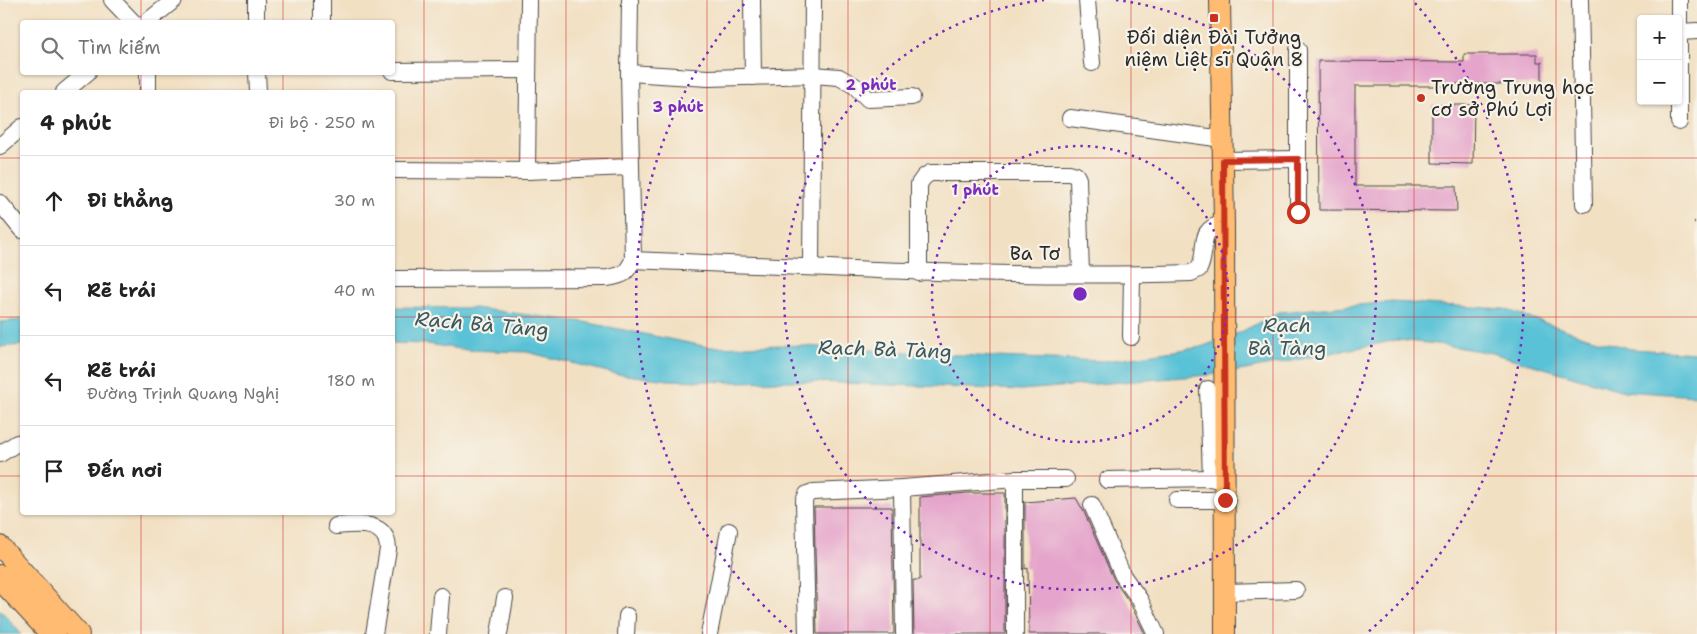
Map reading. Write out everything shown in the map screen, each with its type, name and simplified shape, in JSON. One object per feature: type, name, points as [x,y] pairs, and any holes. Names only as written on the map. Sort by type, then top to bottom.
[{"type":"highway","points":[[0,577],[52,634]]},
{"type":"main road","points":[[1220,0],[1224,311],[1216,392],[1225,592],[1225,634]]},
{"type":"main road","points":[[0,546],[78,634]]},
{"type":"street","points":[[112,0],[131,20]]},
{"type":"street","points":[[149,20],[174,0]]},
{"type":"street","points":[[256,0],[256,20]]},
{"type":"street","points":[[322,0],[322,20]]},
{"type":"street","points":[[527,171],[529,0]]},
{"type":"street","points":[[395,279],[608,278],[620,276],[627,272],[633,260],[629,73],[630,0]]},
{"type":"street","points":[[752,0],[753,77]]},
{"type":"street","points":[[811,267],[813,0]]},
{"type":"street","points":[[1086,0],[1092,63]]},
{"type":"street","points":[[1580,0],[1584,204]]},
{"type":"street","points":[[1679,0],[1679,15]]},
{"type":"street","points":[[1682,32],[1697,31]]},
{"type":"street","points":[[1298,50],[1298,212]]},
{"type":"street","points":[[1679,122],[1680,60]]},
{"type":"street","points":[[395,71],[528,70]]},
{"type":"street","points":[[629,73],[708,78],[813,75],[839,77],[855,86],[868,99],[912,97]]},
{"type":"street","points":[[66,90],[84,75]]},
{"type":"street","points":[[148,75],[148,90]]},
{"type":"street","points":[[257,75],[258,90]]},
{"type":"street","points":[[1070,118],[1223,138]]},
{"type":"street","points":[[0,146],[20,129]]},
{"type":"street","points":[[1223,160],[1298,159]]},
{"type":"street","points":[[395,170],[527,171],[631,167]]},
{"type":"street","points":[[919,272],[919,184],[924,176],[930,173],[1059,173],[1076,174],[1078,179],[1081,274]]},
{"type":"street","points":[[0,203],[20,228]]},
{"type":"street","name":"Ba Tơ","points":[[633,260],[919,272],[1132,275],[1195,272],[1202,264],[1206,233],[1214,225],[1224,223]]},
{"type":"street","points":[[1131,337],[1132,275]]},
{"type":"street","points":[[0,454],[20,442]]},
{"type":"street","points":[[807,634],[804,501],[807,494],[813,492],[902,488],[1015,479],[1066,479]]},
{"type":"street","points":[[1015,479],[1016,634]]},
{"type":"street","points":[[1107,480],[1220,486]]},
{"type":"street","points":[[1177,500],[1220,486]]},
{"type":"street","points":[[902,488],[904,634]]},
{"type":"street","points":[[1092,505],[1123,576],[1140,600],[1156,634]]},
{"type":"street","points":[[336,526],[368,525],[376,528],[386,536],[388,549],[374,634]]},
{"type":"street","points":[[709,634],[730,531]]},
{"type":"street","points":[[1225,592],[1296,590]]},
{"type":"street","points":[[438,634],[441,596]]},
{"type":"street","points":[[499,634],[506,598]]},
{"type":"street","points":[[626,634],[627,616]]},
{"type":"water","name":"Rạch Bà Tàng","points":[[1393,302],[1504,309],[1590,338],[1631,349],[1697,353],[1697,396],[1624,391],[1492,353],[1397,340],[1245,370],[1209,375],[1021,390],[791,381],[729,382],[669,380],[616,374],[527,352],[467,350],[427,344],[395,343],[395,307],[474,308],[584,322],[709,347],[786,345],[994,357],[1105,361],[1201,347],[1241,332],[1279,312]]},
{"type":"water","points":[[20,320],[20,345],[0,347],[0,322]]},
{"type":"water","points":[[0,609],[21,634],[0,634]]},
{"type":"building","points":[[1464,54],[1537,54],[1537,62],[1542,62],[1542,84],[1355,86],[1355,186],[1456,186],[1457,211],[1319,210],[1318,61],[1464,62]]},
{"type":"building","points":[[1432,105],[1474,105],[1473,164],[1432,163]]},
{"type":"building","points":[[968,493],[1005,493],[1005,634],[914,634],[913,580],[920,580],[920,497]]},
{"type":"building","points":[[1076,498],[1114,580],[1131,605],[1145,634],[1029,634],[1028,568],[1025,569],[1025,502]]},
{"type":"building","points":[[814,507],[892,507],[894,634],[817,634]]},
{"type":"place","name":"Đối diện Đài Tưởng niệm Liệt sĩ Quận 8","points":[[1214,18]]},
{"type":"place","name":"Trường Trung học cơ sở Phú Lợi","points":[[1421,98]]},
{"type":"route","points":[[1225,500],[1223,160],[1298,159],[1298,212]]}]
